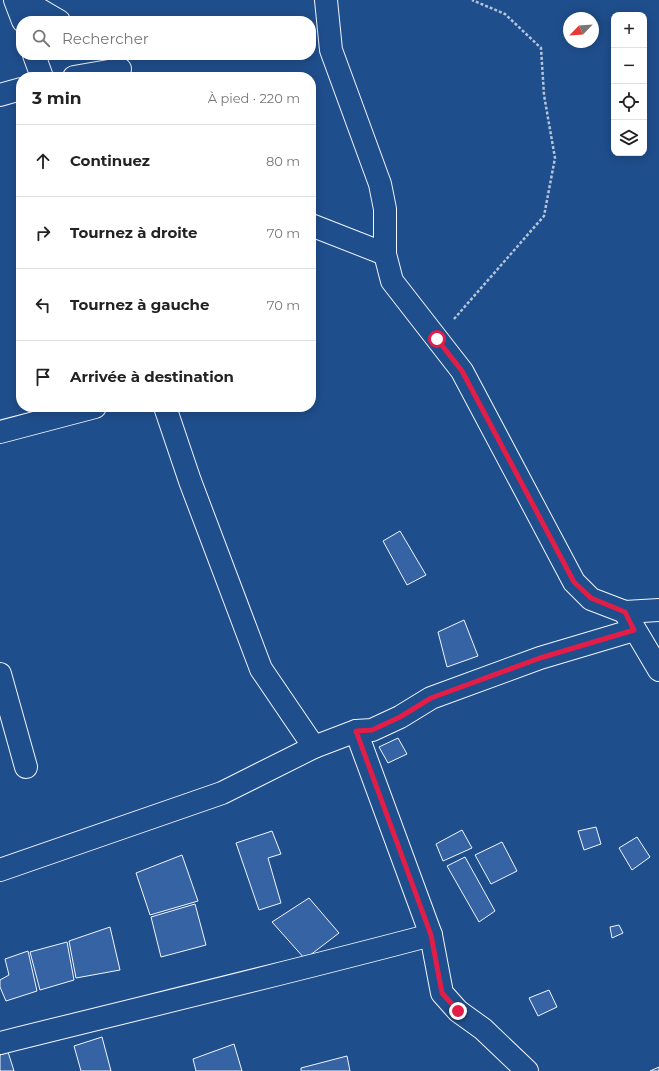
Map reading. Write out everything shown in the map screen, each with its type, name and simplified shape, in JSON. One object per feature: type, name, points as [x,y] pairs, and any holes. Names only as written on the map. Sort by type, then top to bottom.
[{"type":"street","points":[[15,0],[21,16]]},
{"type":"street","points":[[23,0],[50,16]]},
{"type":"street","points":[[326,0],[332,50],[380,184],[385,209],[385,254],[392,281],[462,371],[574,582],[591,598],[629,621],[659,670]]},
{"type":"street","points":[[36,60],[40,72]]},
{"type":"street","points":[[96,72],[118,67]]},
{"type":"street","points":[[0,95],[16,90]]},
{"type":"street","points":[[316,227],[385,254]]},
{"type":"street","points":[[0,432],[76,412]]},
{"type":"street","points":[[167,412],[190,481],[261,669],[314,747]]},
{"type":"street","points":[[0,870],[222,793],[314,747],[356,731],[372,730],[400,717],[431,698],[540,658],[659,610]]},
{"type":"street","points":[[0,674],[26,767]]},
{"type":"street","points":[[356,731],[431,935],[442,993],[458,1011],[483,1029],[527,1071]]},
{"type":"street","points":[[0,1043],[184,996],[326,963],[431,935]]},
{"type":"path","points":[[437,339],[544,216],[555,158],[544,95],[541,48],[505,14],[472,0]]},
{"type":"building","points":[[400,531],[426,575],[407,585],[383,541]]},
{"type":"building","points":[[464,620],[478,656],[447,667],[438,632]]},
{"type":"building","points":[[398,738],[407,754],[388,763],[379,747]]},
{"type":"building","points":[[596,827],[601,844],[584,850],[578,831]]},
{"type":"building","points":[[462,830],[472,848],[443,861],[436,844]]},
{"type":"building","points":[[272,831],[281,854],[268,858],[281,903],[259,910],[236,843]]},
{"type":"building","points":[[637,837],[650,857],[632,870],[619,848]]},
{"type":"building","points":[[502,842],[517,871],[491,884],[475,855]]},
{"type":"building","points":[[182,855],[198,901],[150,915],[136,873]]},
{"type":"building","points":[[465,857],[495,911],[479,922],[447,866]]},
{"type":"building","points":[[309,898],[339,933],[305,959],[272,922]]},
{"type":"building","points":[[195,904],[206,945],[161,957],[151,917]]},
{"type":"building","points":[[619,925],[623,933],[612,938],[610,927]]},
{"type":"building","points":[[110,927],[120,970],[76,978],[69,941]]},
{"type":"building","points":[[67,942],[74,980],[40,990],[30,952]]},
{"type":"building","points":[[28,951],[37,991],[6,1001],[0,987],[0,980],[9,975],[5,959]]},
{"type":"building","points":[[549,990],[557,1007],[538,1016],[529,998]]},
{"type":"building","points":[[102,1037],[111,1071],[81,1071],[74,1046]]},
{"type":"building","points":[[234,1044],[242,1071],[196,1071],[193,1059]]},
{"type":"building","points":[[8,1052],[14,1071],[0,1071],[0,1055]]},
{"type":"building","points":[[347,1056],[350,1071],[301,1071],[301,1068]]},
{"type":"building","points":[[659,1067],[659,1071],[650,1071]]},
{"type":"route","points":[[437,339],[462,371],[574,582],[591,598],[625,612],[634,630],[540,658],[431,698],[400,717],[372,730],[356,731],[431,935],[442,993],[458,1011]]}]
